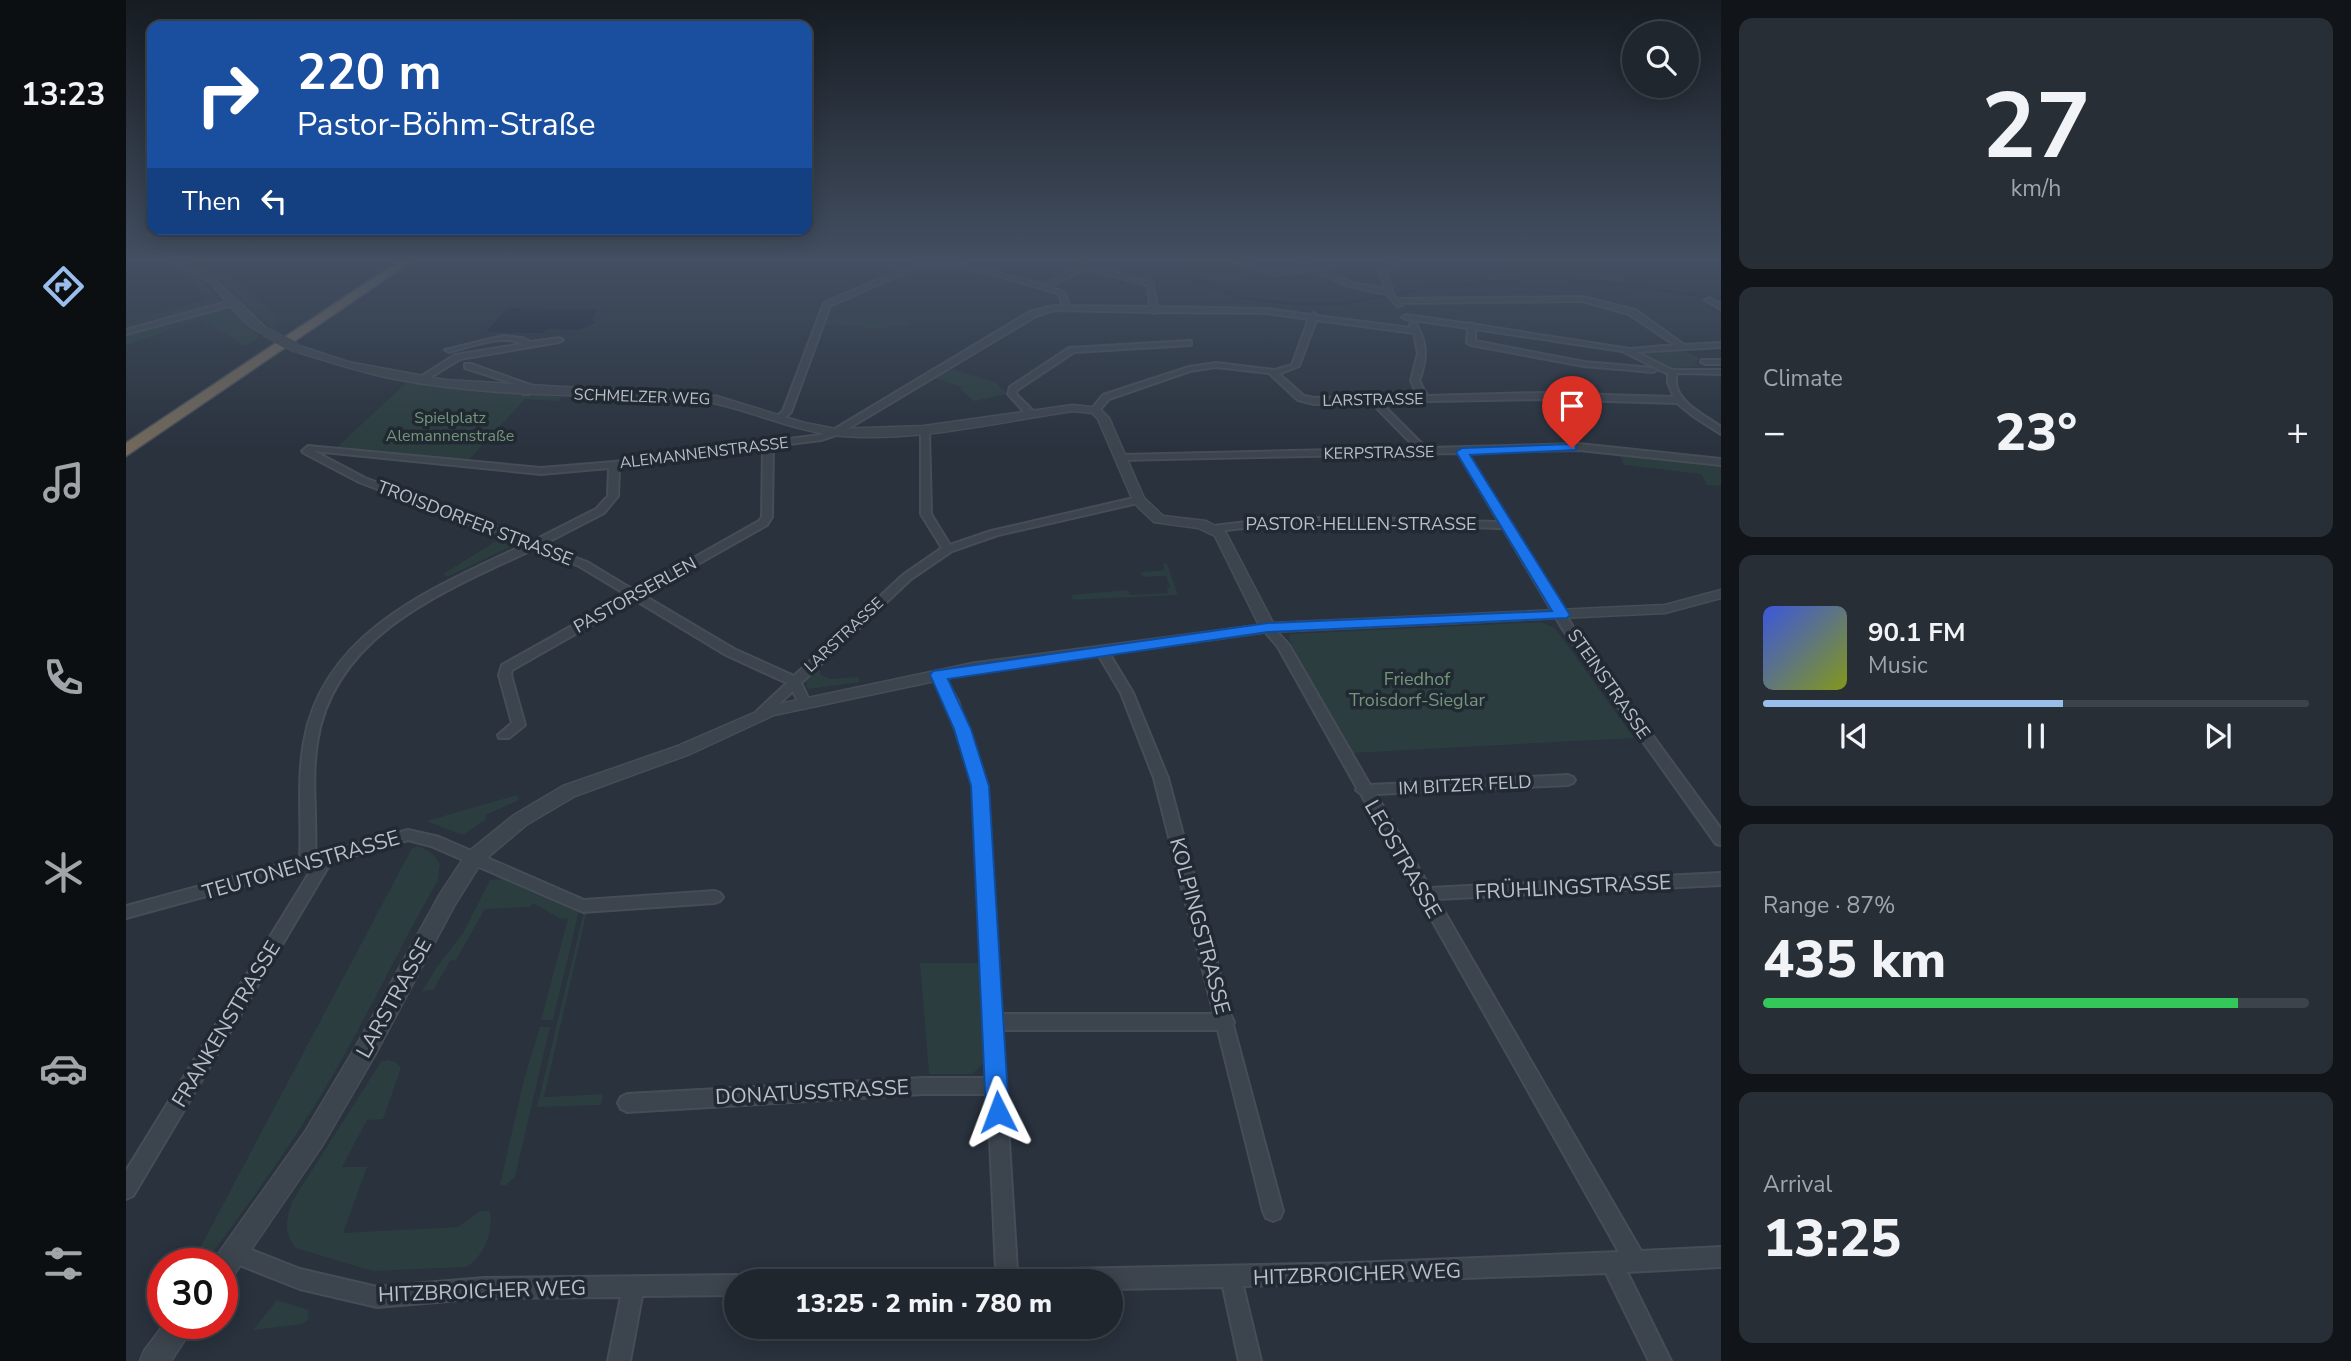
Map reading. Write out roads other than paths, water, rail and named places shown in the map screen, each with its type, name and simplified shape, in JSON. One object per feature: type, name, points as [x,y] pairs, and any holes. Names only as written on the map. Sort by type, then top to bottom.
[{"type":"highway","points":[[126,439],[301,323]]},
{"type":"highway","points":[[126,451],[315,323]]},
{"type":"street","points":[[126,332],[160,323]]},
{"type":"street","name":"SCHMELZER WEG","points":[[256,323],[266,332],[296,348],[350,366],[418,380],[526,392],[717,399],[836,432]]},
{"type":"street","points":[[780,418],[787,412],[820,323]]},
{"type":"street","points":[[836,432],[1019,323]]},
{"type":"street","points":[[1214,530],[1195,523],[1159,519],[1138,500],[1100,414],[1095,410],[1106,397],[1195,367],[1245,366],[1275,373],[1295,366],[1312,323]]},
{"type":"street","points":[[1358,323],[1416,331]]},
{"type":"street","points":[[1410,323],[1422,342],[1424,357],[1415,384],[1424,398]]},
{"type":"street","points":[[1451,323],[1629,350],[1721,345]]},
{"type":"street","points":[[1647,323],[1682,347]]},
{"type":"street","points":[[1472,325],[1471,343],[1592,365],[1653,370]]},
{"type":"street","points":[[449,350],[510,337],[521,337],[529,345]]},
{"type":"street","points":[[418,380],[458,357],[559,340]]},
{"type":"street","points":[[1030,413],[1012,394],[1013,389],[1067,352],[1081,348],[1188,343]]},
{"type":"street","points":[[1629,350],[1672,373],[1692,370],[1721,372]]},
{"type":"street","points":[[1705,362],[1721,362]]},
{"type":"street","name":"SCHMELZER WEG","points":[[468,366],[529,386],[526,392]]},
{"type":"street","name":"LARSTRASSE","points":[[1275,373],[1301,398],[1309,400],[1595,397],[1678,400]]},
{"type":"street","points":[[1672,373],[1671,380],[1678,400],[1721,431]]},
{"type":"street","points":[[1373,400],[1424,451]]},
{"type":"street","name":"ALEMANNENSTRASSE","points":[[311,448],[528,471],[614,465],[768,445],[836,432],[893,430],[1073,408],[1095,410]]},
{"type":"street","points":[[925,430],[926,514],[948,549]]},
{"type":"street","name":"PASTORSERLEN","points":[[503,735],[519,725],[505,675],[506,667],[766,521],[768,445]]},
{"type":"street","name":"KERPSTRASSE","points":[[1121,458],[1462,452],[1579,447],[1721,462]]},
{"type":"street","name":"TROISDORFER STRASSE","points":[[311,448],[307,451],[309,454],[362,480],[583,564],[730,652],[794,681]]},
{"type":"street","name":"STEINSTRASSE","points":[[1462,452],[1587,655],[1721,839]]},
{"type":"street","points":[[307,863],[307,777],[313,726],[336,676],[364,643],[417,602],[604,508],[613,496],[614,465]]},
{"type":"street","name":"LARSTRASSE","points":[[238,1248],[314,1138],[474,858],[520,820],[562,795],[684,750],[761,713],[917,568],[948,549],[995,533],[1138,500]]},
{"type":"street","name":"PASTOR-HELLEN-STRASSE","points":[[1214,530],[1227,526],[1317,521],[1508,525]]},
{"type":"street","name":"LEOSTRASSE","points":[[1214,530],[1220,534],[1268,628],[1283,645],[1363,790],[1636,1262]]},
{"type":"street","points":[[761,713],[938,675],[1268,628],[1665,608],[1721,594]]},
{"type":"street","name":"KOLPINGSTRASSE","points":[[1102,651],[1127,693],[1161,778],[1273,1211]]},
{"type":"street","points":[[938,675],[955,710],[980,786],[1006,1269]]},
{"type":"street","name":"LARSTRASSE","points":[[794,681],[804,702]]},
{"type":"street","name":"IM BITZER FELD","points":[[1363,790],[1568,780]]},
{"type":"street","name":"TEUTONENSTRASSE","points":[[126,912],[408,835],[424,837],[583,905],[715,897]]},
{"type":"street","name":"FRANKENSTRASSE","points":[[126,1189],[326,858]]},
{"type":"street","name":"FRÜHLINGSTRASSE","points":[[1424,894],[1721,879]]},
{"type":"street","points":[[993,1022],[1226,1022]]},
{"type":"street","name":"DONATUSSTRASSE","points":[[627,1103],[923,1086],[996,1086]]},
{"type":"street","name":"HITZBROICHER WEG","points":[[1123,1280],[1230,1279],[1613,1265],[1721,1257]]},
{"type":"street","name":"HITZBROICHER WEG","points":[[238,1264],[377,1297],[484,1288],[724,1285]]},
{"type":"street","points":[[1613,1265],[1660,1361]]},
{"type":"street","points":[[1230,1279],[1250,1361]]},
{"type":"street","points":[[619,1361],[633,1287]]},
{"type":"street","points":[[154,1361],[170,1339]]},
{"type":"water","points":[[495,323],[596,323],[578,330],[547,329],[543,333],[486,332]]},
{"type":"park label","name":"Spielplatz Alemannenstraße","points":[[450,427]]},
{"type":"park label","name":"Friedhof Troisdorf-Sieglar","points":[[1417,689]]}]
